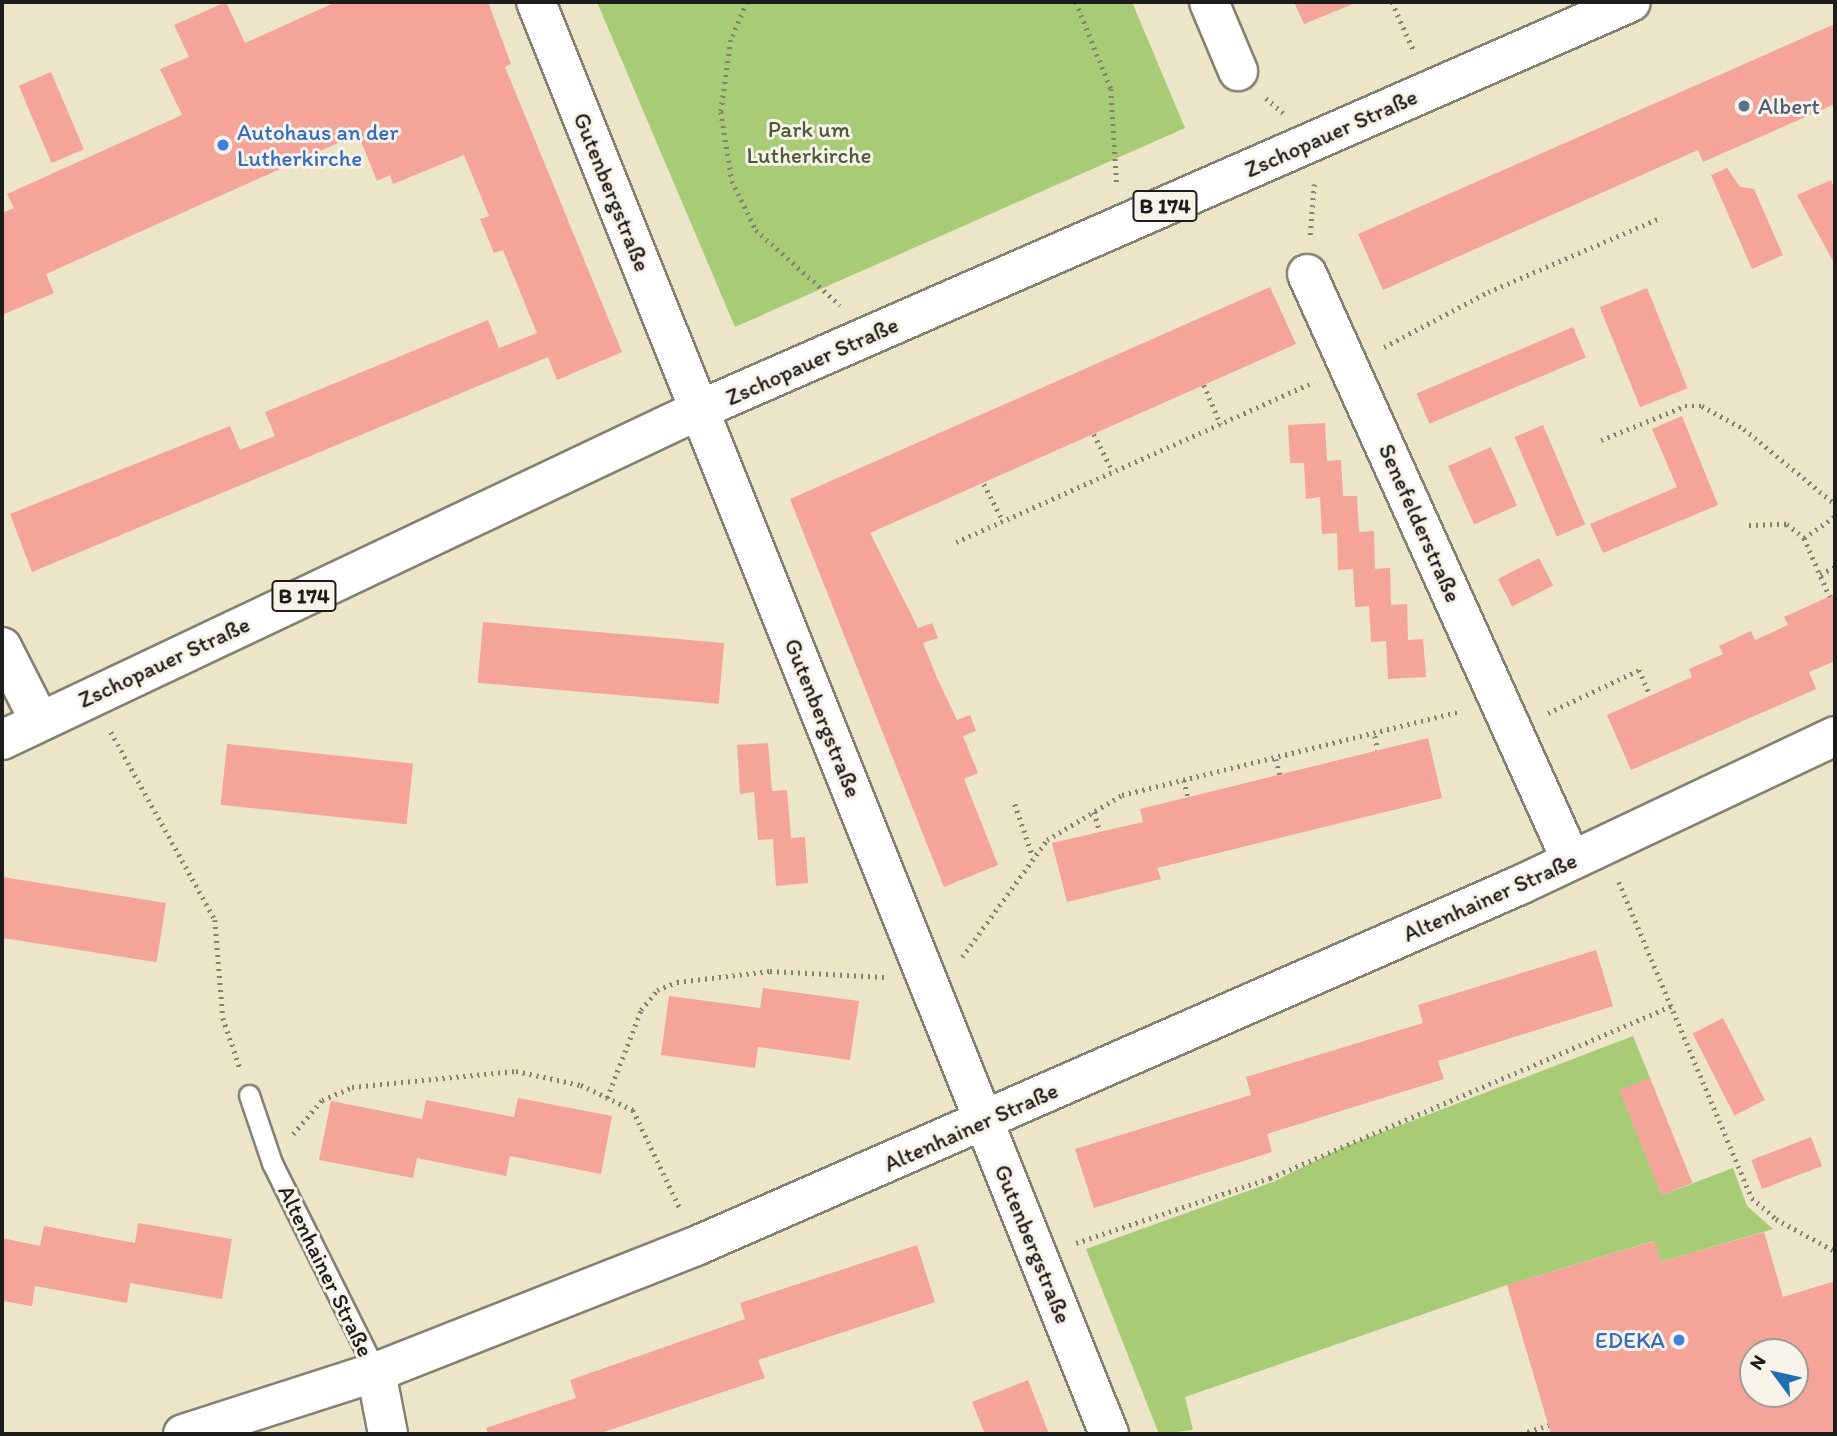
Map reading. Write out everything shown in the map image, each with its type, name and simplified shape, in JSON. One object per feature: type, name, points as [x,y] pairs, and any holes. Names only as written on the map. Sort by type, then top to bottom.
[{"type":"street","name":"Gutenbergstraße","points":[[536,2],[1109,1434]]},
{"type":"street","points":[[1209,2],[1238,71]]},
{"type":"street","name":"Zschopauer Straße","points":[[2,740],[39,720],[699,410],[1632,2]]},
{"type":"street","name":"Senefelderstraße","points":[[1307,274],[1506,715],[1588,853]]},
{"type":"street","points":[[2,647],[39,720]]},
{"type":"street","name":"Altenhainer Straße","points":[[376,1372],[696,1246],[983,1122],[1588,853],[1835,736]]},
{"type":"street","points":[[183,1434],[376,1372],[388,1434]]},
{"type":"lane","name":"Altenhainer Straße","points":[[250,1095],[272,1163],[376,1372]]},
{"type":"path","points":[[747,2],[731,40],[722,100],[732,181],[756,230],[778,255],[875,333]]},
{"type":"path","points":[[1076,2],[1111,89],[1119,226]]},
{"type":"path","points":[[1392,2],[1430,90]]},
{"type":"path","points":[[1307,274],[1315,179]]},
{"type":"path","points":[[956,542],[1349,366],[1488,292],[1662,217]]},
{"type":"path","points":[[1204,385],[1221,425]]},
{"type":"path","points":[[1601,440],[1685,406],[1702,406],[1744,429],[1835,504]]},
{"type":"path","points":[[1094,434],[1113,472]]},
{"type":"path","points":[[984,484],[1003,521]]},
{"type":"path","points":[[1804,538],[1835,516]]},
{"type":"path","points":[[1749,526],[1787,524],[1804,538],[1830,597]]},
{"type":"path","points":[[1820,574],[1835,567]]},
{"type":"path","points":[[607,1098],[641,1010],[657,990],[677,982],[770,971],[929,982],[960,959],[1033,858],[1056,833],[1138,789],[1375,736],[1506,715],[1639,670],[1650,695]]},
{"type":"path","points":[[91,696],[215,920],[223,1018],[250,1095]]},
{"type":"path","points":[[1375,736],[1378,750]]},
{"type":"path","points":[[1276,759],[1280,774]]},
{"type":"path","points":[[1184,780],[1188,797]]},
{"type":"path","points":[[1015,804],[1033,858]]},
{"type":"path","points":[[1094,812],[1100,832]]},
{"type":"path","points":[[1588,853],[1672,1006],[1752,1198],[1776,1219],[1835,1251]]},
{"type":"path","points":[[1073,1244],[1270,1178],[1672,1006]]},
{"type":"path","points":[[272,1163],[323,1100],[352,1087],[516,1071],[607,1098],[633,1110],[696,1246]]},
{"type":"path","points":[[1521,1434],[1549,1425]]},
{"type":"green space","name":"Park um Lutherkirche","points":[[597,2],[1132,2],[1185,128],[735,327]]},
{"type":"green space","points":[[1633,1036],[1650,1078],[1620,1091],[1662,1195],[1733,1168],[1747,1206],[1773,1229],[1661,1262],[1654,1241],[1507,1285],[1185,1397],[1193,1430],[1159,1434],[1086,1249],[1273,1182],[1341,1148]]},
{"type":"building","points":[[226,2],[245,43],[336,2],[488,2],[511,64],[505,67],[622,352],[557,380],[548,357],[32,572],[10,514],[230,426],[240,450],[275,436],[265,412],[488,320],[499,348],[537,333],[503,250],[494,253],[480,219],[489,216],[464,155],[393,184],[390,175],[377,181],[358,134],[46,274],[54,293],[2,315],[2,213],[14,208],[7,194],[182,115],[160,69],[189,57],[174,25]]},
{"type":"building","points":[[1294,2],[1358,2],[1304,24]]},
{"type":"building","points":[[1835,24],[1835,104],[1703,162],[1698,150],[1383,290],[1358,234]]},
{"type":"building","points":[[51,72],[84,149],[52,163],[19,86]]},
{"type":"building","points":[[1727,168],[1740,187],[1754,189],[1783,255],[1752,269],[1711,175]]},
{"type":"building","points":[[1831,180],[1835,190],[1835,265],[1797,195]]},
{"type":"building","points":[[1270,287],[1296,344],[870,533],[918,628],[932,623],[938,638],[923,643],[937,678],[957,720],[970,715],[976,731],[963,736],[978,773],[964,779],[998,865],[944,887],[790,499]]},
{"type":"building","points":[[1647,288],[1687,388],[1640,407],[1600,307]]},
{"type":"building","points":[[1573,327],[1586,357],[1429,424],[1417,393]]},
{"type":"building","points":[[1682,416],[1718,505],[1603,553],[1590,524],[1677,487],[1652,429]]},
{"type":"building","points":[[1325,423],[1327,461],[1341,460],[1343,496],[1357,496],[1359,532],[1374,531],[1375,569],[1390,568],[1391,605],[1407,604],[1408,640],[1423,639],[1426,677],[1388,679],[1386,641],[1371,642],[1369,606],[1355,607],[1353,569],[1338,570],[1337,533],[1322,534],[1320,497],[1306,499],[1304,463],[1290,463],[1288,425]]},
{"type":"building","points":[[1543,425],[1585,524],[1557,537],[1514,437]]},
{"type":"building","points":[[1491,447],[1517,505],[1474,525],[1448,466]]},
{"type":"building","points":[[1539,558],[1553,586],[1512,607],[1498,579]]},
{"type":"building","points":[[1835,594],[1835,661],[1809,672],[1816,689],[1631,770],[1607,715],[1692,677],[1689,669],[1723,654],[1719,646],[1751,631],[1755,640],[1788,625],[1784,617]]},
{"type":"building","points":[[483,622],[724,643],[719,704],[478,683]]},
{"type":"building","points":[[1428,738],[1442,798],[1157,868],[1161,879],[1067,902],[1052,843],[1143,822],[1140,809]]},
{"type":"building","points":[[768,743],[772,791],[787,790],[791,838],[805,837],[808,883],[776,886],[773,839],[758,840],[754,792],[740,794],[737,745]]},
{"type":"building","points":[[227,744],[413,764],[407,824],[221,805]]},
{"type":"building","points":[[2,877],[166,903],[157,962],[2,938]]},
{"type":"building","points":[[1596,950],[1613,1006],[1438,1061],[1444,1079],[1267,1134],[1272,1152],[1094,1208],[1075,1149],[1251,1095],[1246,1077],[1423,1023],[1418,1005]]},
{"type":"building","points":[[763,988],[859,1001],[850,1060],[758,1047],[755,1068],[661,1055],[669,996],[760,1008]]},
{"type":"building","points":[[1723,1018],[1765,1100],[1734,1115],[1693,1033]]},
{"type":"building","points":[[1650,1078],[1692,1183],[1662,1195],[1619,1090]]},
{"type":"building","points":[[518,1098],[612,1116],[601,1174],[510,1156],[506,1176],[417,1158],[413,1178],[319,1160],[331,1101],[422,1119],[426,1100],[514,1117]]},
{"type":"building","points":[[1811,1137],[1822,1166],[1762,1189],[1751,1160]]},
{"type":"building","points":[[138,1223],[232,1239],[222,1299],[130,1283],[127,1303],[35,1286],[32,1306],[2,1301],[2,1238],[40,1246],[44,1226],[135,1243]]},
{"type":"building","name":"EDEKA","points":[[1764,1232],[1783,1297],[1835,1281],[1835,1434],[1551,1434],[1507,1285],[1655,1241],[1661,1262]]},
{"type":"building","points":[[917,1245],[935,1302],[758,1360],[765,1378],[598,1434],[488,1434],[486,1428],[576,1398],[570,1380],[745,1319],[740,1303]]},
{"type":"building","points":[[1028,1380],[1049,1434],[985,1434],[972,1402]]},
{"type":"place","name":"Albert","points":[[1744,106]]},
{"type":"place","name":"Autohaus an der Lutherkirche","points":[[223,145]]},
{"type":"place","name":"EDEKA","points":[[1679,1340]]}]
